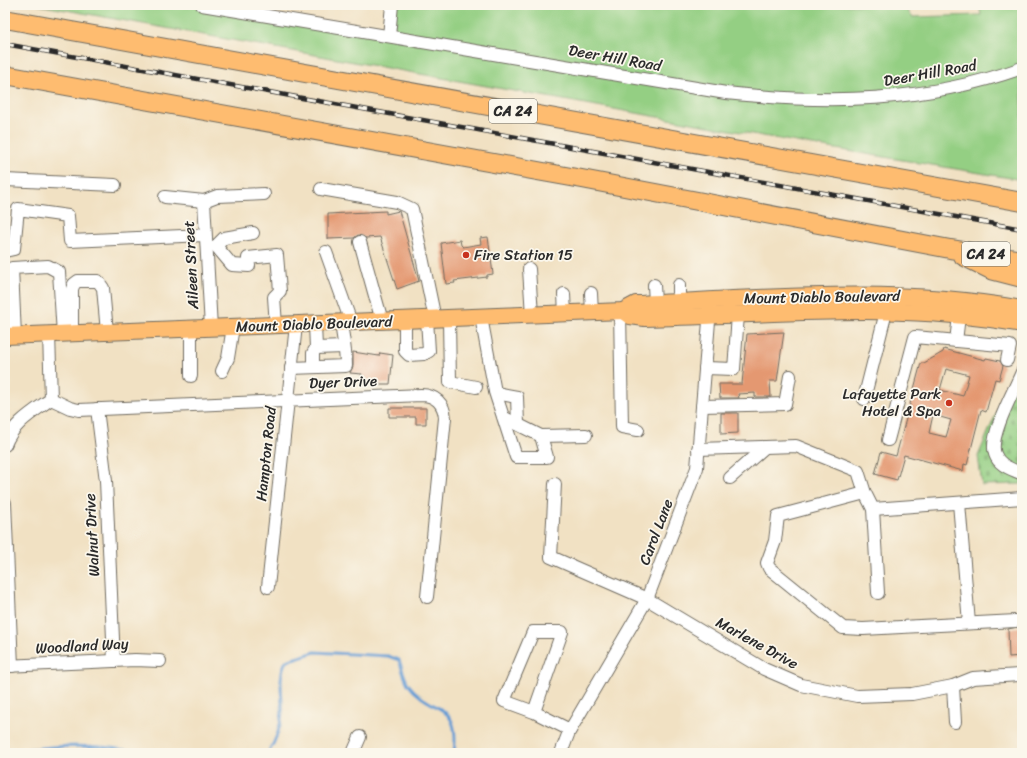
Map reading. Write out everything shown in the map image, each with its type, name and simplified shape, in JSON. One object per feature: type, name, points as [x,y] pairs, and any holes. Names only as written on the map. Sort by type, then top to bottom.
[{"type":"highway","name":"CA 24","points":[[5,19],[1022,202]]},
{"type":"highway","name":"CA 24","points":[[5,75],[582,179],[950,249],[1022,260]]},
{"type":"highway","points":[[950,249],[991,270],[1022,278]]},
{"type":"main road","name":"Mount Diablo Boulevard","points":[[10,336],[592,313],[622,311],[636,304],[711,300],[888,303],[1022,309]]},
{"type":"main road","name":"Mount Diablo Boulevard","points":[[622,311],[630,316],[645,318],[738,315],[888,303]]},
{"type":"main road","name":"Mount Diablo Boulevard","points":[[960,307],[1022,324]]},
{"type":"street","name":"Deer Hill Road","points":[[204,5],[726,93],[785,99],[842,100],[884,98],[927,92],[973,83],[1022,68]]},
{"type":"street","points":[[389,36],[392,5]]},
{"type":"street","points":[[5,180],[115,185]]},
{"type":"street","points":[[321,189],[397,202],[412,209],[450,382],[476,387]]},
{"type":"street","points":[[165,197],[204,201],[217,196],[264,194]]},
{"type":"street","name":"Aileen Street","points":[[204,201],[211,328]]},
{"type":"street","points":[[5,251],[14,249],[18,209],[68,216],[70,240],[205,235]]},
{"type":"street","points":[[253,233],[224,238],[216,246],[232,265],[249,266],[248,258],[277,255],[280,291],[274,297],[276,326]]},
{"type":"street","points":[[360,242],[382,321]]},
{"type":"street","points":[[291,368],[346,366],[346,350],[344,347],[346,323],[326,252]]},
{"type":"street","points":[[10,336],[12,268],[48,266],[59,272],[61,334]]},
{"type":"street","points":[[528,269],[532,315]]},
{"type":"street","points":[[5,445],[12,430],[18,424],[51,399],[61,334],[72,289],[74,284],[78,281],[98,281],[103,288],[107,332]]},
{"type":"street","points":[[654,285],[655,303]]},
{"type":"street","points":[[679,285],[679,302]]},
{"type":"street","points":[[591,293],[592,313]]},
{"type":"street","points":[[564,294],[564,314]]},
{"type":"street","name":"Carol Lane","points":[[561,753],[570,730],[647,599],[697,468],[711,300]]},
{"type":"street","points":[[864,399],[888,303]]},
{"type":"street","points":[[956,341],[960,307]]},
{"type":"street","points":[[622,311],[622,427],[638,430]]},
{"type":"street","points":[[705,368],[734,369],[738,315]]},
{"type":"street","points":[[481,317],[496,393],[516,457],[546,457],[541,436]]},
{"type":"street","points":[[405,320],[406,351],[409,355],[424,354],[429,351],[437,319]]},
{"type":"street","points":[[313,367],[313,353],[316,348],[314,324]]},
{"type":"street","name":"Hampton Road","points":[[268,587],[296,325]]},
{"type":"street","points":[[222,371],[228,358],[233,327]]},
{"type":"street","points":[[191,329],[191,376]]},
{"type":"street","points":[[888,440],[915,338],[1010,346],[1007,360]]},
{"type":"street","points":[[316,348],[344,347]]},
{"type":"street","points":[[1022,372],[1018,392],[996,432],[994,450],[998,459],[1005,466],[1022,474]]},
{"type":"street","points":[[702,406],[785,404],[790,376]]},
{"type":"street","points":[[496,393],[517,397],[518,424]]},
{"type":"street","name":"Dyer Drive","points":[[51,399],[70,408],[98,409],[421,395],[434,397],[442,406],[445,418],[427,597]]},
{"type":"street","name":"Walnut Drive","points":[[98,409],[106,481],[114,661]]},
{"type":"street","points":[[503,417],[541,436],[586,434]]},
{"type":"street","points":[[698,449],[796,446],[858,471],[865,493],[873,509],[878,593]]},
{"type":"street","points":[[730,478],[765,447]]},
{"type":"street","name":"Marlene Drive","points":[[555,484],[551,557],[647,599],[764,669],[801,685],[857,696],[912,694],[953,686],[973,678],[1019,675]]},
{"type":"street","points":[[865,493],[778,516],[775,541],[767,563],[769,568],[843,628],[862,630],[1016,621]]},
{"type":"street","points":[[873,509],[1022,498]]},
{"type":"street","points":[[5,503],[9,666]]},
{"type":"street","points":[[959,503],[969,624]]},
{"type":"street","points":[[534,712],[562,632],[533,632],[504,701],[534,712],[570,730]]},
{"type":"street","name":"Woodland Way","points":[[9,666],[114,661],[160,661]]},
{"type":"street","points":[[953,686],[955,722]]},
{"type":"street","points":[[353,753],[360,737]]},
{"type":"green space","points":[[38,5],[202,5],[388,36],[392,5],[904,5],[912,17],[981,15],[979,5],[1022,5],[1022,180],[824,147]]},
{"type":"green space","points":[[1022,353],[1022,484],[982,485],[978,456]]},
{"type":"building","points":[[386,211],[386,214],[399,211],[419,281],[397,289],[380,237],[366,238],[358,235],[354,238],[328,239],[328,214]]},
{"type":"building","name":"Fire Station 15","points":[[488,237],[493,274],[487,275],[487,277],[454,281],[455,283],[446,284],[441,243],[460,240],[463,247],[481,244],[480,238]]},
{"type":"building","points":[[784,332],[777,381],[770,381],[771,397],[755,397],[755,393],[738,394],[739,398],[720,398],[719,384],[742,384],[747,334]]},
{"type":"building","name":"Lafayette Park Hotel & Spa","points":[[944,349],[985,360],[986,358],[1000,361],[1003,366],[999,380],[995,379],[986,412],[981,410],[967,465],[964,464],[963,471],[904,455],[897,480],[875,474],[881,452],[896,456],[921,363],[924,363],[943,352]],"holes":[[[946,369],[969,375],[963,396],[940,390]],[[933,415],[951,420],[946,437],[929,433]]]},
{"type":"building","points":[[353,352],[379,356],[380,353],[393,355],[390,384],[361,384],[362,374],[350,373],[353,366]]},
{"type":"building","points":[[389,408],[426,408],[426,424],[416,424],[416,417],[389,417]]},
{"type":"building","points":[[721,413],[738,413],[738,433],[721,434]]},
{"type":"building","points":[[1022,626],[1022,656],[1009,657],[1008,629]]},
{"type":"waterway","points":[[268,753],[279,728],[282,712],[281,680],[283,667],[286,661],[315,652],[388,656],[399,660],[408,684],[417,694],[449,716],[453,724],[455,736],[454,753]]},
{"type":"waterway","points":[[11,753],[39,748],[73,746],[91,746],[135,753]]},
{"type":"railway","points":[[5,44],[1022,229]]},
{"type":"place","name":"Fire Station 15","points":[[466,255]]},
{"type":"place","name":"Lafayette Park Hotel & Spa","points":[[949,403]]}]
